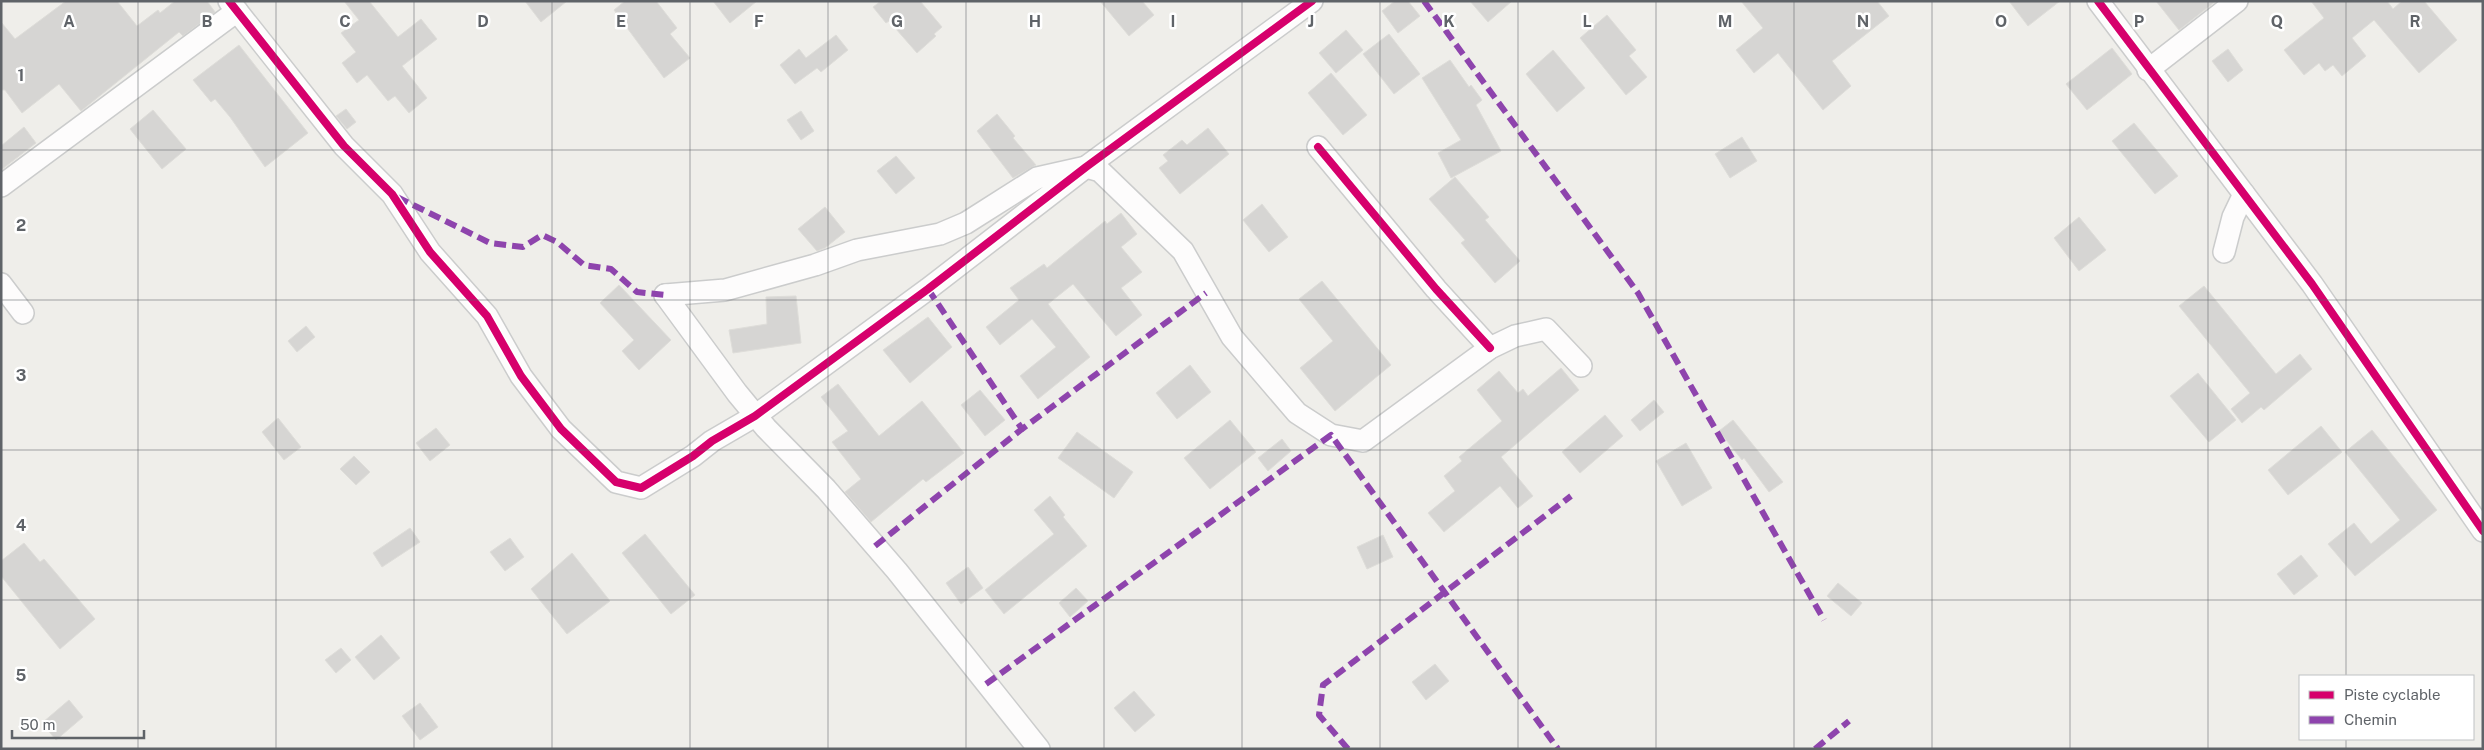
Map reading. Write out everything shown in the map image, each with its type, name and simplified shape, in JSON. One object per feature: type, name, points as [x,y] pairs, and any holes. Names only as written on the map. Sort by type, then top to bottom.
[{"type":"street","points":[[1,186],[233,6],[334,134],[392,194],[430,252],[487,316],[521,376],[561,429],[616,482],[641,488],[694,456],[712,441],[755,416],[928,289],[1086,167],[1312,1]]},
{"type":"street","points":[[2098,1],[2148,70],[2312,284],[2483,531]]},
{"type":"street","points":[[2148,70],[2238,1]]},
{"type":"street","points":[[1318,147],[1436,288],[1490,348]]},
{"type":"street","points":[[1039,749],[897,572],[826,489],[755,416],[720,373],[665,296],[725,290],[815,265],[857,250],[940,234],[966,223],[1037,178],[1086,167],[1100,171],[1183,251],[1232,337],[1298,413],[1331,434],[1363,441],[1490,348],[1515,336],[1546,329],[1581,366]]},
{"type":"street","points":[[2224,252],[2233,217],[2244,194]]},
{"type":"street","points":[[1,284],[23,313]]},
{"type":"building","points":[[66,1],[117,1],[137,26],[158,10],[160,13],[175,1],[207,1],[215,12],[183,36],[179,32],[81,111],[59,84],[22,113],[5,90],[1,90],[1,22],[15,39]]},
{"type":"building","points":[[344,1],[369,1],[398,37],[421,19],[437,39],[402,66],[427,98],[409,113],[395,96],[388,101],[367,75],[357,83],[342,63],[356,52],[341,33],[359,20]]},
{"type":"building","points":[[525,1],[567,1],[541,22]]},
{"type":"building","points":[[625,1],[656,1],[677,28],[670,34],[690,58],[664,78],[614,10]]},
{"type":"building","points":[[713,1],[757,1],[730,23]]},
{"type":"building","points":[[881,1],[920,1],[942,27],[934,34],[936,36],[917,53],[889,21],[886,23],[873,7]]},
{"type":"building","points":[[1100,1],[1142,1],[1154,15],[1129,36]]},
{"type":"building","points":[[1395,1],[1408,1],[1420,16],[1398,33],[1382,11]]},
{"type":"building","points":[[1470,1],[1512,1],[1488,22]]},
{"type":"building","points":[[1741,1],[1877,1],[1889,16],[1832,61],[1851,86],[1823,110],[1778,53],[1754,73],[1736,50],[1763,28]]},
{"type":"building","points":[[2009,1],[2060,1],[2028,26]]},
{"type":"building","points":[[2156,1],[2216,1],[2179,30]]},
{"type":"building","points":[[2311,1],[2387,1],[2393,9],[2402,1],[2424,1],[2457,40],[2419,73],[2374,20],[2352,38],[2366,56],[2342,76],[2333,65],[2325,71],[2319,63],[2304,75],[2284,50],[2324,18]]},
{"type":"building","points":[[1607,15],[1636,50],[1629,56],[1647,77],[1626,95],[1580,38]]},
{"type":"building","points":[[1346,30],[1363,50],[1336,73],[1319,53]]},
{"type":"building","points":[[1389,34],[1420,74],[1394,94],[1363,54]]},
{"type":"building","points":[[836,35],[848,50],[821,72],[817,68],[795,84],[780,65],[799,49],[806,58]]},
{"type":"building","points":[[239,45],[308,133],[265,167],[230,117],[215,99],[211,102],[193,80]]},
{"type":"building","points":[[2112,48],[2132,74],[2087,110],[2066,84]]},
{"type":"building","points":[[2228,49],[2243,70],[2228,82],[2212,61]]},
{"type":"building","points":[[1553,50],[1585,88],[1557,112],[1526,74]]},
{"type":"building","points":[[1450,60],[1469,87],[1471,85],[1482,100],[1476,105],[1501,151],[1451,178],[1438,153],[1461,140],[1422,78]]},
{"type":"building","points":[[1331,73],[1367,115],[1343,135],[1308,93]]},
{"type":"building","points":[[346,109],[356,122],[347,129],[336,116]]},
{"type":"building","points":[[153,110],[186,149],[162,169],[130,129]]},
{"type":"building","points":[[801,111],[814,131],[801,140],[787,120]]},
{"type":"building","points":[[997,114],[1015,136],[1013,138],[1036,165],[1013,178],[977,131]]},
{"type":"building","points":[[2134,123],[2178,176],[2155,194],[2112,141]]},
{"type":"building","points":[[24,127],[36,143],[1,170],[1,146]]},
{"type":"building","points":[[1208,128],[1229,154],[1180,194],[1159,168],[1168,161],[1163,155],[1182,140],[1187,145]]},
{"type":"building","points":[[1742,137],[1757,161],[1730,178],[1715,154]]},
{"type":"building","points":[[896,156],[915,178],[896,194],[877,171]]},
{"type":"building","points":[[1455,177],[1489,217],[1485,220],[1520,261],[1495,283],[1461,243],[1465,240],[1429,199]]},
{"type":"building","points":[[1262,204],[1288,237],[1269,252],[1243,220]]},
{"type":"building","points":[[825,207],[845,232],[825,248],[817,251],[798,229]]},
{"type":"building","points":[[1121,213],[1137,234],[1121,247],[1142,272],[1121,288],[1142,315],[1116,336],[1073,284],[1048,304],[1090,357],[1038,399],[1020,376],[1056,347],[1032,319],[1000,345],[986,327],[1019,300],[1010,288],[1044,264],[1047,268],[1105,221],[1107,224]]},
{"type":"building","points":[[2079,217],[2106,250],[2079,271],[2054,238]]},
{"type":"building","points":[[1322,281],[1391,365],[1335,411],[1300,368],[1333,341],[1299,299]]},
{"type":"building","points":[[619,285],[671,340],[639,370],[622,351],[634,340],[600,303]]},
{"type":"building","points":[[2204,286],[2276,374],[2300,354],[2312,369],[2264,410],[2261,407],[2242,423],[2231,409],[2250,393],[2179,306]]},
{"type":"building","points":[[796,296],[801,343],[733,353],[729,330],[767,324],[766,297]]},
{"type":"building","points":[[928,317],[952,347],[910,383],[883,350]]},
{"type":"building","points":[[306,326],[315,337],[297,352],[288,341]]},
{"type":"building","points":[[1190,365],[1211,392],[1177,419],[1156,393]]},
{"type":"building","points":[[1561,368],[1579,390],[1501,457],[1533,496],[1518,508],[1500,486],[1444,532],[1428,513],[1455,491],[1444,476],[1462,461],[1459,457],[1502,421],[1477,390],[1499,371],[1518,393],[1523,389],[1528,396]]},
{"type":"building","points":[[2198,373],[2236,420],[2209,442],[2170,396]]},
{"type":"building","points":[[838,384],[879,436],[922,401],[964,453],[926,482],[923,479],[871,522],[845,492],[861,479],[832,442],[848,431],[821,397]]},
{"type":"building","points":[[980,390],[1005,420],[985,436],[961,405]]},
{"type":"building","points":[[1654,400],[1664,412],[1640,431],[1631,420]]},
{"type":"building","points":[[1605,415],[1623,436],[1580,473],[1562,452]]},
{"type":"building","points":[[278,418],[301,447],[284,460],[262,432]]},
{"type":"building","points":[[1230,420],[1256,452],[1210,489],[1184,458]]},
{"type":"building","points":[[1733,420],[1783,482],[1769,492],[1744,458],[1742,460],[1719,431]]},
{"type":"building","points":[[2321,426],[2342,452],[2288,495],[2268,470]]},
{"type":"building","points":[[436,428],[450,445],[430,461],[416,443]]},
{"type":"building","points":[[2372,430],[2437,510],[2355,576],[2328,544],[2354,523],[2371,544],[2400,520],[2345,452]]},
{"type":"building","points":[[1077,432],[1133,472],[1114,498],[1058,458]]},
{"type":"building","points":[[1282,439],[1291,451],[1268,471],[1258,458]]},
{"type":"building","points":[[1686,443],[1712,488],[1682,506],[1656,461]]},
{"type":"building","points":[[354,456],[370,472],[356,485],[340,469]]},
{"type":"building","points":[[1050,496],[1065,515],[1063,517],[1087,546],[1004,614],[985,590],[1054,534],[1034,510]]},
{"type":"building","points":[[410,528],[420,542],[382,567],[373,553]]},
{"type":"building","points":[[645,534],[695,595],[671,614],[622,553]]},
{"type":"building","points":[[1383,535],[1393,557],[1367,569],[1357,547]]},
{"type":"building","points":[[510,538],[524,557],[505,571],[490,552]]},
{"type":"building","points":[[24,543],[40,562],[44,559],[95,619],[60,649],[1,576],[1,561]]},
{"type":"building","points":[[572,553],[610,601],[567,634],[531,589]]},
{"type":"building","points":[[2301,555],[2318,576],[2294,595],[2277,574]]},
{"type":"building","points":[[968,567],[983,588],[961,604],[946,583]]},
{"type":"building","points":[[1838,583],[1862,603],[1851,616],[1827,596]]},
{"type":"building","points":[[1076,588],[1088,601],[1070,617],[1059,603]]},
{"type":"building","points":[[381,635],[400,658],[374,680],[355,657]]},
{"type":"building","points":[[341,648],[351,660],[336,673],[325,660]]},
{"type":"building","points":[[1435,664],[1449,681],[1426,700],[1412,682]]},
{"type":"building","points":[[1134,691],[1155,715],[1135,732],[1114,708]]},
{"type":"building","points":[[69,700],[83,717],[56,740],[42,723]]},
{"type":"building","points":[[420,703],[438,727],[420,740],[402,716]]},
{"type":"marked path","points":[[1424,1],[1638,293],[1824,620]]},
{"type":"marked path","points":[[397,197],[490,243],[523,247],[542,235],[557,242],[584,265],[611,269],[637,292],[665,295]]},
{"type":"marked path","points":[[928,289],[1022,429],[1206,293]]},
{"type":"marked path","points":[[875,546],[1022,429]]},
{"type":"marked path","points":[[986,684],[1331,435],[1558,749]]},
{"type":"marked path","points":[[1348,749],[1319,715],[1323,685],[1571,496]]},
{"type":"marked path","points":[[1815,749],[1849,721]]},
{"type":"cycle path","points":[[229,1],[344,146],[392,194],[430,252],[487,316],[521,376],[561,429],[616,482],[641,488],[693,456],[712,441],[755,416],[928,289],[1086,167],[1312,1]]},
{"type":"cycle path","points":[[2098,1],[2312,284],[2483,531]]},
{"type":"cycle path","points":[[1318,147],[1436,289],[1490,348]]}]
